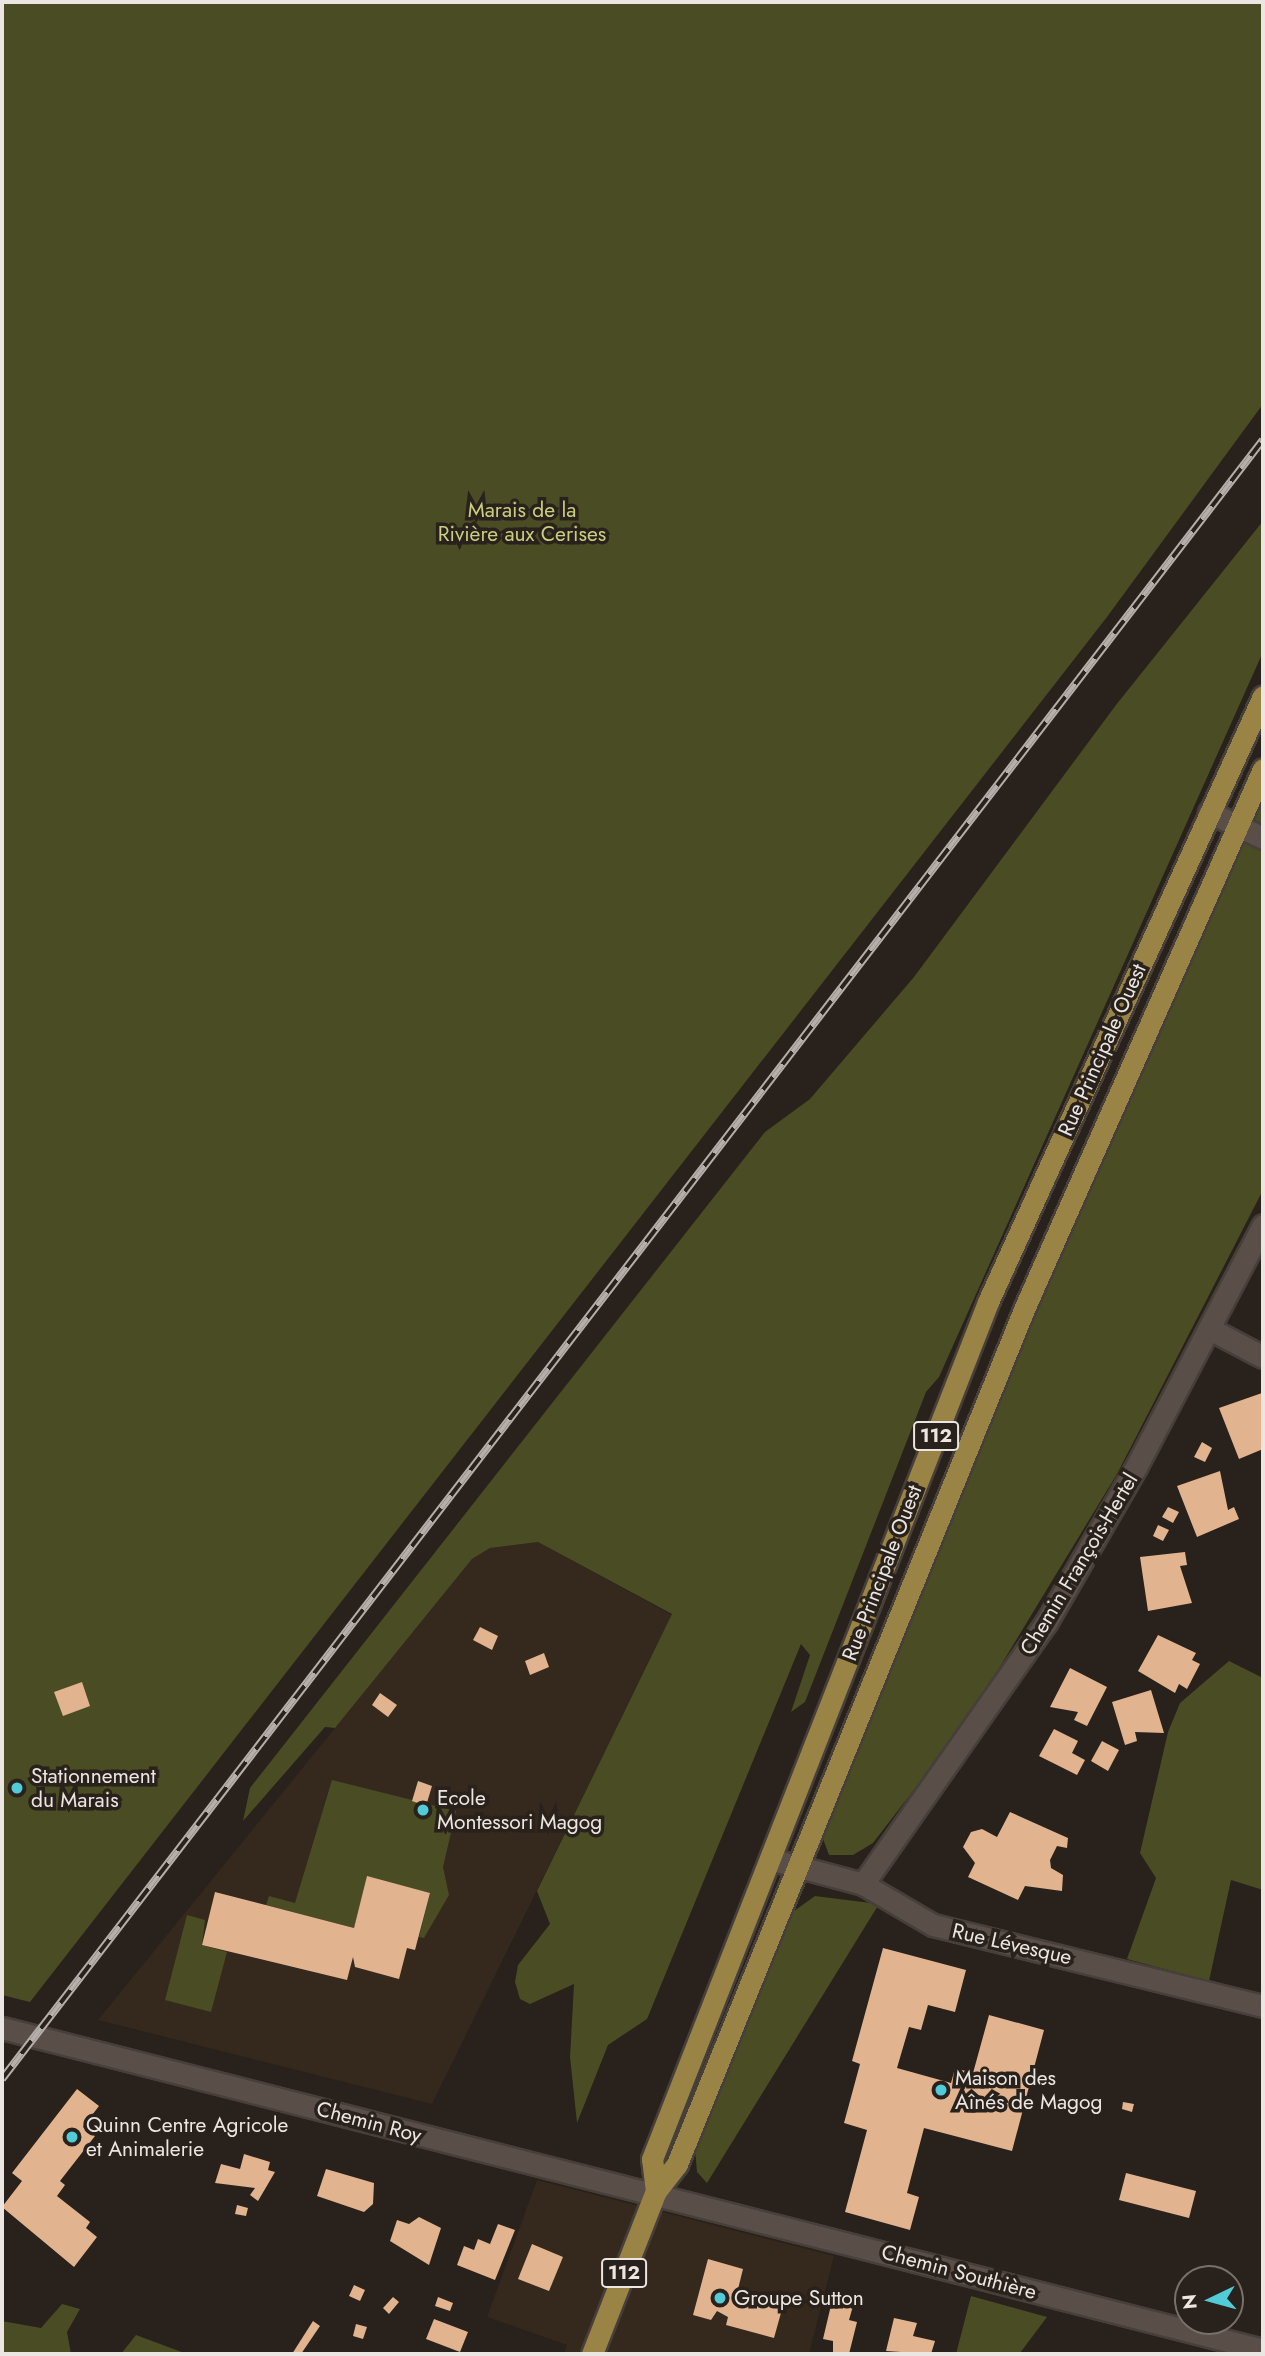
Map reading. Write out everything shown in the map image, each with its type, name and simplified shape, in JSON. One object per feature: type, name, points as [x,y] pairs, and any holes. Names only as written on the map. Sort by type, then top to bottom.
[{"type":"main road","name":"Rue Principale Ouest","points":[[656,2191],[652,2159],[988,1303],[1263,696]]},
{"type":"main road","name":"Rue Principale Ouest","points":[[592,2354],[656,2191],[677,2164],[1025,1307],[1263,769]]},
{"type":"street","points":[[1209,812],[1263,838]]},
{"type":"street","name":"Chemin François-Hertel","points":[[863,1884],[1046,1623],[1210,1329],[1263,1225]]},
{"type":"street","points":[[1210,1329],[1263,1357]]},
{"type":"street","name":"Rue Lévesque","points":[[769,1859],[863,1884],[933,1925],[1263,2006]]},
{"type":"street","name":"Chemin Roy","points":[[2,2028],[656,2191]]},
{"type":"street","name":"Chemin Southière","points":[[656,2191],[1263,2350]]},
{"type":"shaded area","name":"Ecole Montessori Magog","points":[[538,1542],[672,1615],[432,2104],[98,2020],[472,1559],[490,1548]]},
{"type":"shaded area","points":[[537,2180],[834,2256],[809,2354],[564,2354],[567,2345],[487,2317]]},
{"type":"green space","name":"Marais de la Rivière aux Cerises","points":[[2,2],[1263,2],[1263,404],[1107,617],[30,2002],[2,1995]]},
{"type":"green space","points":[[1263,521],[1263,652],[939,1377],[926,1392],[805,1702],[791,1712],[810,1655],[801,1644],[647,2019],[608,2045],[577,2123],[570,2057],[574,1984],[530,2004],[520,1999],[515,1982],[518,1965],[550,1924],[537,1891],[672,1614],[538,1542],[490,1548],[472,1559],[335,1728],[325,1727],[243,1821],[250,1788],[765,1132],[810,1099],[914,977],[1116,705]]},
{"type":"green space","points":[[1263,800],[1263,1190],[1117,1474],[967,1721],[873,1843],[853,1855],[829,1855],[822,1836],[1004,1382],[1097,1156]]},
{"type":"green space","points":[[1229,1661],[1263,1678],[1263,1890],[1231,1880],[1209,1981],[1127,1959],[1156,1878],[1140,1853],[1168,1732],[1180,1703]]},
{"type":"green space","points":[[332,1780],[456,1811],[443,1867],[449,1895],[424,1938],[419,1937],[430,1893],[368,1877],[354,1928],[266,1905],[269,1896],[295,1903]]},
{"type":"green space","points":[[815,1896],[879,1904],[707,2183],[697,2172],[695,2149],[787,1916]]},
{"type":"green space","points":[[187,1915],[205,1920],[202,1945],[227,1952],[211,2012],[165,2000]]},
{"type":"green space","points":[[971,2296],[1047,2317],[1020,2353],[956,2354]]},
{"type":"green space","points":[[62,2304],[80,2309],[67,2332],[71,2354],[2,2354],[2,2321],[41,2328]]},
{"type":"green space","points":[[136,2335],[187,2354],[121,2354]]},
{"type":"building","points":[[1262,1393],[1263,1449],[1239,1459],[1219,1408]]},
{"type":"building","points":[[1202,1442],[1212,1448],[1205,1462],[1194,1457]]},
{"type":"building","points":[[1220,1471],[1228,1510],[1234,1507],[1239,1519],[1197,1537],[1177,1486]]},
{"type":"building","points":[[1168,1507],[1179,1512],[1173,1523],[1162,1517]]},
{"type":"building","points":[[1158,1525],[1169,1530],[1163,1541],[1153,1536]]},
{"type":"building","points":[[1185,1552],[1187,1565],[1180,1566],[1192,1603],[1148,1611],[1140,1557]]},
{"type":"building","points":[[480,1627],[498,1636],[492,1650],[473,1640]]},
{"type":"building","points":[[1158,1635],[1196,1653],[1192,1660],[1200,1664],[1187,1689],[1179,1684],[1175,1693],[1138,1671]]},
{"type":"building","points":[[544,1653],[549,1667],[530,1675],[525,1661]]},
{"type":"building","points":[[1070,1668],[1107,1687],[1087,1726],[1074,1720],[1078,1712],[1050,1707]]},
{"type":"building","points":[[82,1682],[90,1706],[63,1716],[54,1692]]},
{"type":"building","points":[[1151,1690],[1164,1733],[1135,1732],[1137,1741],[1125,1745],[1112,1702]]},
{"type":"building","points":[[380,1693],[397,1705],[388,1717],[372,1705]]},
{"type":"building","points":[[1054,1729],[1078,1741],[1072,1753],[1085,1760],[1077,1775],[1039,1756]]},
{"type":"building","points":[[1102,1741],[1119,1750],[1108,1771],[1091,1761]]},
{"type":"building","points":[[418,1781],[432,1786],[426,1806],[412,1801]]},
{"type":"building","points":[[1010,1812],[1068,1838],[1067,1848],[1057,1846],[1050,1860],[1051,1868],[1063,1875],[1062,1891],[1025,1886],[1018,1900],[968,1877],[975,1863],[963,1847],[971,1832],[982,1829],[997,1837]]},
{"type":"building","name":"Ecole Montessori Magog","points":[[367,1876],[430,1893],[415,1950],[407,1948],[399,1979],[355,1967],[353,1957],[347,1980],[202,1945],[215,1892],[354,1928]]},
{"type":"building","name":"Maison des Aînés de Magog","points":[[883,1948],[966,1970],[955,2012],[928,2005],[921,2030],[909,2027],[897,2068],[951,2083],[955,2068],[973,2073],[989,2015],[1044,2030],[1012,2151],[924,2128],[907,2193],[919,2197],[910,2230],[845,2212],[867,2130],[844,2123],[860,2064],[852,2061]]},
{"type":"building","points":[[77,2089],[99,2106],[83,2127],[95,2136],[60,2181],[65,2185],[57,2196],[90,2222],[86,2228],[97,2237],[74,2267],[2,2207],[22,2181],[12,2173]]},
{"type":"building","points":[[1123,2102],[1134,2104],[1132,2112],[1122,2109]]},
{"type":"building","points":[[244,2154],[270,2162],[268,2170],[275,2172],[258,2201],[250,2195],[255,2188],[215,2183],[221,2164],[240,2169]]},
{"type":"building","points":[[326,2169],[374,2183],[373,2204],[364,2212],[317,2196]]},
{"type":"building","points":[[1126,2173],[1196,2191],[1189,2218],[1119,2200]]},
{"type":"building","points":[[237,2205],[248,2208],[246,2216],[235,2214]]},
{"type":"building","points":[[419,2217],[441,2228],[429,2265],[390,2241],[397,2220],[409,2224]]},
{"type":"building","points":[[498,2224],[515,2230],[495,2280],[457,2265],[464,2246],[474,2250],[478,2239],[490,2244]]},
{"type":"building","points":[[532,2244],[563,2257],[549,2291],[518,2279]]},
{"type":"building","points":[[708,2259],[743,2269],[738,2289],[784,2302],[774,2338],[726,2325],[728,2317],[717,2311],[711,2320],[693,2315]]},
{"type":"building","points":[[354,2285],[365,2290],[360,2301],[349,2296]]},
{"type":"building","points":[[393,2297],[399,2302],[389,2314],[383,2308]]},
{"type":"building","points":[[438,2297],[453,2303],[450,2311],[435,2306]]},
{"type":"building","points":[[832,2301],[853,2306],[849,2320],[857,2322],[849,2354],[833,2354],[833,2341],[823,2339]]},
{"type":"building","points":[[894,2318],[917,2323],[913,2336],[935,2341],[931,2354],[886,2351]]},
{"type":"building","points":[[434,2319],[468,2332],[460,2352],[426,2339]]},
{"type":"building","points":[[313,2321],[320,2326],[301,2354],[292,2354]]},
{"type":"building","points":[[356,2324],[367,2327],[363,2339],[353,2336]]},
{"type":"railway","points":[[2,2079],[1263,440]]},
{"type":"place","name":"Stationnement du Marais","points":[[17,1788]]},
{"type":"place","name":"Ecole Montessori Magog","points":[[423,1810]]},
{"type":"place","name":"Maison des Aînés de Magog","points":[[941,2090]]},
{"type":"place","name":"Quinn Centre Agricole et Animalerie","points":[[72,2137]]},
{"type":"place","name":"Groupe Sutton","points":[[720,2298]]}]
